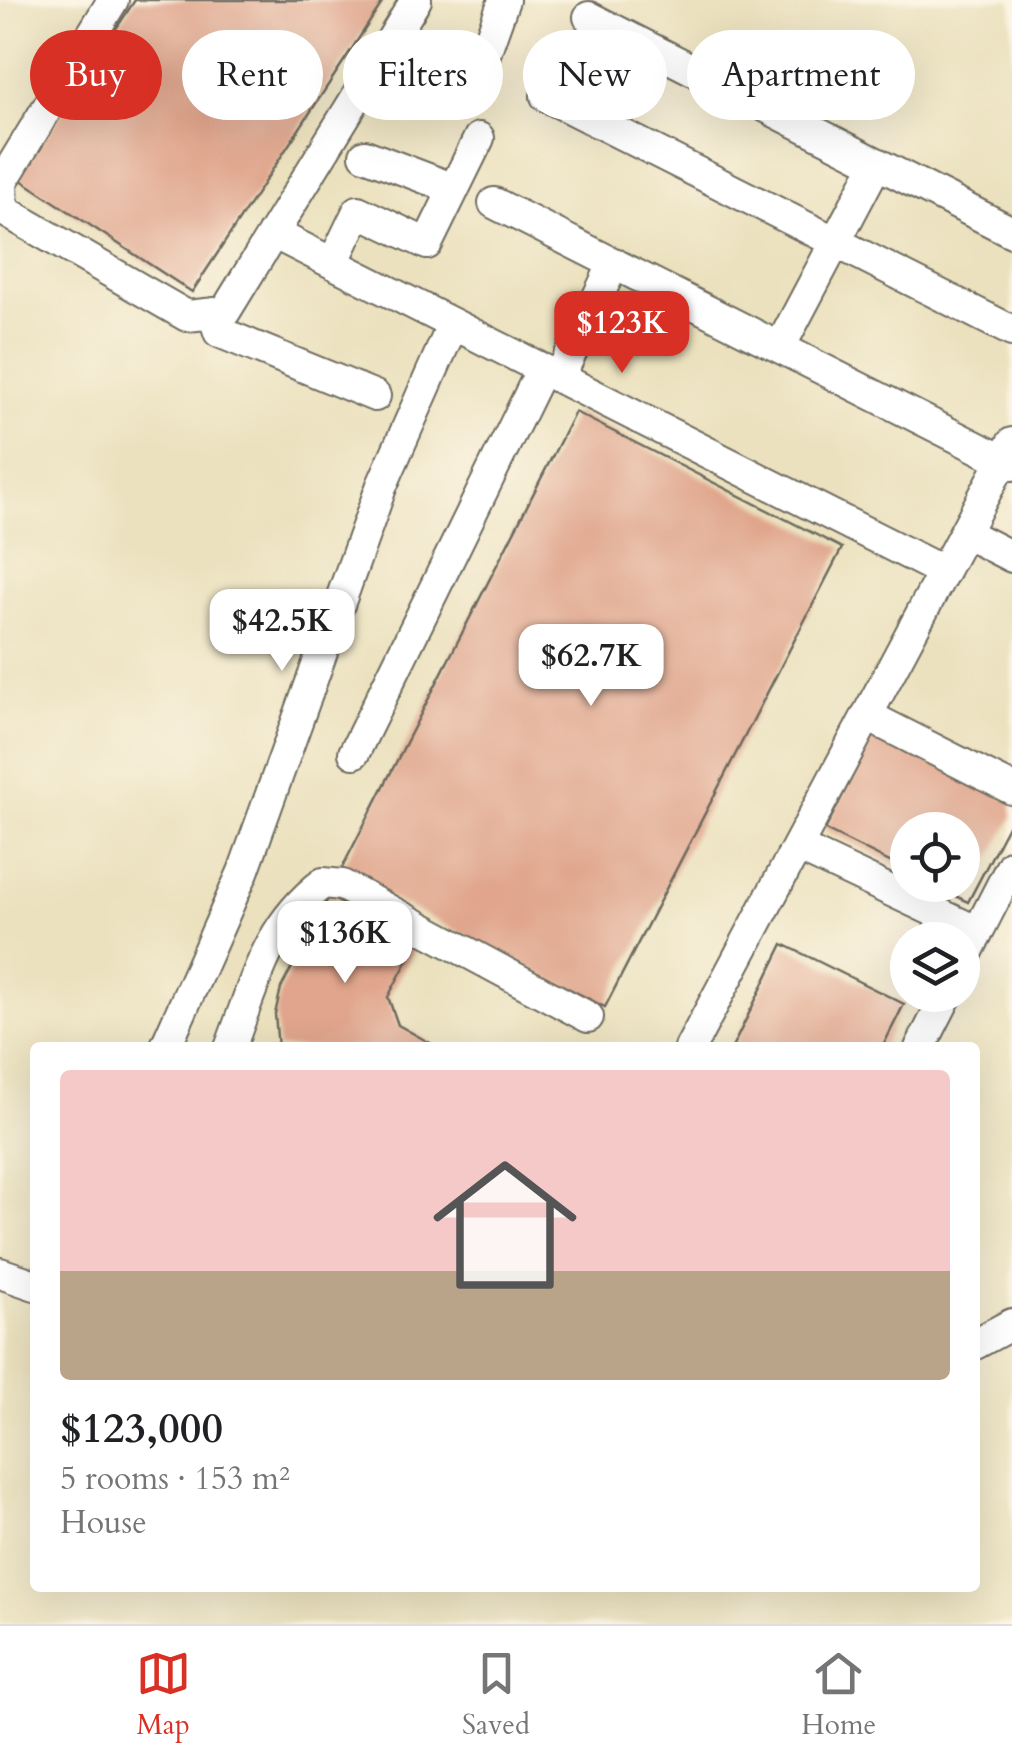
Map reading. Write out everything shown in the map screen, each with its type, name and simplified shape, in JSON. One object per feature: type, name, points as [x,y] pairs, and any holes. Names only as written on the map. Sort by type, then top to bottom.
[{"type":"street","points":[[113,0],[2,182],[2,210],[188,316],[225,312],[416,0]]},
{"type":"street","points":[[493,30],[504,0]]},
{"type":"street","points":[[589,17],[1012,232]]},
{"type":"street","points":[[594,120],[1012,331]]},
{"type":"street","points":[[333,263],[358,211],[427,244],[479,138]]},
{"type":"street","points":[[365,154],[454,188]]},
{"type":"street","points":[[780,347],[876,164]]},
{"type":"street","points":[[494,203],[780,347],[1009,456],[693,1042]]},
{"type":"street","points":[[273,233],[944,572]]},
{"type":"street","points":[[354,754],[550,373],[614,263]]},
{"type":"street","points":[[213,314],[220,332],[374,396]]},
{"type":"street","points":[[168,1042],[243,872],[382,485],[452,324]]},
{"type":"street","points":[[965,533],[1012,556]]},
{"type":"street","points":[[868,716],[1012,789]]},
{"type":"street","points":[[798,847],[957,922]]},
{"type":"street","points":[[980,928],[1012,865]]},
{"type":"street","points":[[232,1042],[272,937],[289,912],[323,883],[342,885],[588,1017]]},
{"type":"street","points":[[923,1042],[938,1012]]},
{"type":"street","points":[[0,1272],[30,1283]]},
{"type":"street","points":[[980,1341],[1012,1324]]},
{"type":"building","points":[[135,0],[384,0],[364,30],[343,30],[343,62],[323,93],[323,30],[182,30],[182,120],[305,120],[192,292],[18,178],[56,120],[162,120],[162,30],[115,30]]},
{"type":"building","points":[[575,412],[842,548],[605,1007],[340,872]]},
{"type":"building","points":[[875,731],[1012,801],[1012,818],[980,879],[980,812],[890,812],[890,862],[825,830]]},
{"type":"building","points":[[329,897],[417,943],[388,997],[398,1025],[428,1042],[277,1042],[275,1014],[281,988]]},
{"type":"building","points":[[783,944],[890,997],[890,1012],[900,1012],[885,1042],[735,1042]]}]
